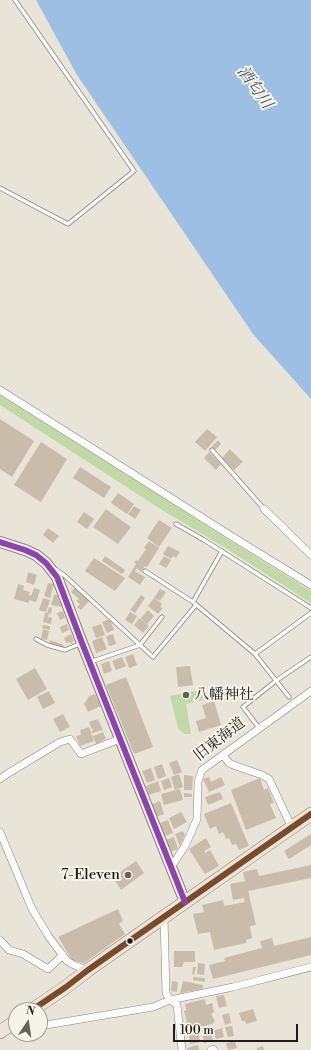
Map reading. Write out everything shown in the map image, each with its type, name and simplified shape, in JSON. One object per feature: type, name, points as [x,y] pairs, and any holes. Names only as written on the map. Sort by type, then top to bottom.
[{"type":"highway","points":[[44,1002],[311,814]]},
{"type":"street","points":[[0,390],[236,540],[311,585]]},
{"type":"street","points":[[264,509],[311,555]]},
{"type":"street","points":[[0,542],[36,555],[46,563],[57,577],[184,902]]},
{"type":"street","name":"旧東海道","points":[[171,867],[185,846],[197,819],[198,781],[202,770],[311,692]]},
{"type":"street","points":[[0,780],[7,774],[60,742],[70,739],[81,754],[120,739]]},
{"type":"street","points":[[223,755],[229,763],[269,779],[292,828]]},
{"type":"street","points":[[0,832],[32,909],[49,937],[67,960],[74,965],[88,970]]},
{"type":"street","points":[[164,917],[166,993],[170,1000],[177,1005],[182,1050]]},
{"type":"street","points":[[0,940],[8,950],[23,954],[48,969],[63,955]]},
{"type":"street","points":[[48,1025],[153,1007],[170,1000],[233,987],[311,968]]},
{"type":"lane","points":[[0,188],[68,224],[134,171],[15,0]]},
{"type":"lane","points":[[212,450],[264,509]]},
{"type":"lane","points":[[176,524],[222,551],[311,608]]},
{"type":"lane","points":[[193,602],[222,551]]},
{"type":"lane","points":[[46,563],[64,575],[153,657],[196,605]]},
{"type":"lane","points":[[145,572],[193,602],[255,654],[289,697]]},
{"type":"lane","points":[[255,654],[311,613]]},
{"type":"lane","points":[[90,663],[140,644],[162,617]]},
{"type":"lane","points":[[36,640],[65,650],[82,643]]},
{"type":"lane","points":[[259,729],[243,707],[311,656]]},
{"type":"green space","points":[[0,392],[224,537],[311,591],[311,603],[224,547],[162,510],[0,405]]},
{"type":"green space","points":[[202,690],[203,700],[186,704],[191,734],[184,734],[178,728],[170,696]]},
{"type":"water","name":"酒匂川","points":[[36,0],[311,0],[311,399],[253,334],[77,75]]},
{"type":"building","points":[[0,419],[34,441],[12,477],[0,469]]},
{"type":"building","points":[[207,429],[217,437],[205,451],[195,442]]},
{"type":"building","points":[[218,440],[221,444],[215,450],[212,446]]},
{"type":"building","points":[[41,442],[67,459],[41,502],[14,485]]},
{"type":"building","points":[[230,449],[243,462],[234,470],[222,458]]},
{"type":"building","points":[[209,452],[221,464],[216,470],[204,458]]},
{"type":"building","points":[[80,467],[111,487],[104,498],[73,478]]},
{"type":"building","points":[[118,493],[134,504],[127,514],[111,503]]},
{"type":"building","points":[[134,506],[141,510],[135,519],[128,514]]},
{"type":"building","points":[[106,509],[131,527],[118,544],[93,527]]},
{"type":"building","points":[[84,512],[94,519],[87,529],[77,522]]},
{"type":"building","points":[[159,520],[172,528],[159,547],[147,538]]},
{"type":"building","points":[[48,528],[59,536],[53,543],[43,535]]},
{"type":"building","points":[[149,541],[159,548],[147,567],[145,566],[141,572],[137,568],[135,571],[145,577],[140,585],[128,577],[136,564],[134,562],[136,560],[138,561],[146,549],[144,548]]},
{"type":"building","points":[[168,546],[180,552],[176,558],[173,556],[171,559],[163,554]]},
{"type":"building","points":[[105,556],[125,570],[122,574],[102,561]]},
{"type":"building","points":[[164,556],[171,560],[166,568],[159,564]]},
{"type":"building","points":[[94,558],[125,578],[115,591],[85,571]]},
{"type":"building","points":[[28,572],[37,575],[34,585],[26,582]]},
{"type":"building","points":[[48,583],[54,584],[50,598],[44,596]]},
{"type":"building","points":[[18,584],[24,586],[23,590],[30,592],[29,595],[31,596],[34,588],[40,590],[36,602],[29,600],[29,603],[14,599]]},
{"type":"building","points":[[75,587],[90,600],[81,610],[77,607],[80,604],[76,601],[79,599],[71,592]]},
{"type":"building","points":[[160,589],[166,592],[160,601],[154,598]]},
{"type":"building","points":[[54,595],[57,595],[62,607],[51,605]]},
{"type":"building","points":[[141,595],[145,598],[135,613],[130,610]]},
{"type":"building","points":[[43,598],[50,600],[46,612],[39,610]]},
{"type":"building","points":[[154,598],[162,604],[160,607],[163,608],[158,614],[148,606]]},
{"type":"building","points":[[49,607],[52,608],[51,614],[49,613],[48,617],[52,618],[51,624],[43,622],[45,613],[47,613]]},
{"type":"building","points":[[148,610],[154,616],[147,624],[141,618]]},
{"type":"building","points":[[63,611],[65,618],[60,620],[57,613]]},
{"type":"building","points":[[130,612],[137,616],[132,624],[125,620]]},
{"type":"building","points":[[140,618],[149,626],[143,633],[134,625]]},
{"type":"building","points":[[110,619],[114,630],[107,633],[102,622]]},
{"type":"building","points":[[67,624],[69,630],[62,633],[60,627]]},
{"type":"building","points":[[101,624],[105,635],[96,638],[92,627]]},
{"type":"building","points":[[43,625],[50,626],[50,630],[42,628]]},
{"type":"building","points":[[43,629],[49,631],[47,640],[41,639]]},
{"type":"building","points":[[71,634],[74,641],[72,642],[73,644],[70,642],[66,643],[64,638]]},
{"type":"building","points":[[113,634],[116,644],[109,646],[106,636]]},
{"type":"building","points":[[102,637],[107,649],[96,653],[92,641]]},
{"type":"building","points":[[50,640],[64,645],[63,648],[49,643]]},
{"type":"building","points":[[133,654],[137,665],[129,668],[125,657]]},
{"type":"building","points":[[122,657],[126,666],[116,670],[112,661]]},
{"type":"building","points":[[109,661],[112,671],[104,674],[101,664]]},
{"type":"building","name":"八幡神社","points":[[190,666],[193,685],[178,687],[176,667]]},
{"type":"building","points":[[35,668],[47,689],[28,700],[16,679]]},
{"type":"building","points":[[126,677],[153,747],[134,754],[106,685]]},
{"type":"building","points":[[49,691],[55,703],[43,709],[37,697]]},
{"type":"building","points":[[95,694],[101,706],[88,712],[84,704],[89,696]]},
{"type":"building","points":[[214,701],[221,725],[199,732],[196,721],[206,718],[202,705]]},
{"type":"building","points":[[63,714],[70,727],[60,732],[53,719]]},
{"type":"building","points":[[98,719],[103,730],[92,733],[91,731],[93,731],[89,722]]},
{"type":"building","points":[[89,727],[94,741],[80,746],[76,736],[81,735],[80,730]]},
{"type":"building","points":[[103,732],[106,739],[96,744],[93,736]]},
{"type":"building","points":[[177,760],[182,772],[174,775],[169,763]]},
{"type":"building","points":[[162,764],[166,776],[158,779],[154,767]]},
{"type":"building","points":[[151,768],[155,780],[147,783],[142,771]]},
{"type":"building","points":[[179,774],[183,787],[175,790],[171,777]]},
{"type":"building","points":[[184,775],[193,776],[192,790],[184,790]]},
{"type":"building","points":[[209,777],[211,782],[221,777],[225,785],[209,792],[203,779]]},
{"type":"building","points":[[169,778],[172,787],[164,790],[161,781]]},
{"type":"building","points":[[260,778],[264,790],[268,788],[274,803],[270,804],[276,818],[246,830],[231,790]]},
{"type":"building","points":[[158,781],[161,791],[149,795],[146,786]]},
{"type":"building","points":[[180,789],[183,800],[164,805],[161,794]]},
{"type":"building","points":[[220,792],[223,799],[208,805],[205,797]]},
{"type":"building","points":[[184,793],[192,794],[192,797],[184,797]]},
{"type":"building","points":[[160,801],[164,814],[156,817],[152,804]]},
{"type":"building","points":[[231,803],[249,846],[239,850],[236,844],[232,845],[229,838],[226,839],[223,832],[219,834],[216,826],[210,829],[204,814]]},
{"type":"building","points":[[181,812],[187,822],[174,829],[169,818]]},
{"type":"building","points":[[168,820],[173,833],[165,836],[160,823]]},
{"type":"building","points":[[183,831],[185,835],[180,846],[175,834]]},
{"type":"building","points":[[311,834],[311,845],[289,859],[284,851]]},
{"type":"building","points":[[174,837],[178,849],[170,852],[165,840]]},
{"type":"building","points":[[206,838],[211,847],[204,851],[205,853],[210,850],[219,866],[205,874],[189,849]]},
{"type":"building","name":"7-Eleven","points":[[136,861],[144,873],[121,890],[113,877]]},
{"type":"building","points":[[311,865],[311,878],[248,891],[256,925],[250,926],[252,938],[246,940],[246,943],[214,950],[210,932],[198,934],[193,914],[204,912],[202,905],[223,900],[224,906],[245,902],[244,898],[233,900],[230,884],[245,881],[243,872],[257,869],[259,876]]},
{"type":"building","points":[[118,909],[123,921],[119,924],[125,934],[84,963],[72,960],[58,937]]},
{"type":"building","points":[[311,937],[311,955],[213,979],[209,965],[225,961],[224,958],[262,948],[260,941],[272,938],[274,946]]},
{"type":"building","points":[[174,951],[195,951],[195,962],[184,962],[182,967],[174,967]]},
{"type":"building","points":[[198,963],[205,964],[204,975],[197,974]]},
{"type":"building","points":[[193,967],[196,967],[194,975],[192,974]]},
{"type":"building","points":[[193,977],[205,978],[205,982],[193,980]]},
{"type":"building","points":[[172,981],[178,982],[177,992],[171,991]]},
{"type":"building","points":[[183,981],[203,985],[203,989],[180,993]]},
{"type":"building","points":[[224,995],[227,1006],[219,1008],[216,996]]},
{"type":"building","points":[[205,999],[206,1005],[212,1003],[214,1012],[211,1014],[215,1021],[212,1024],[193,1029],[192,1026],[188,1027],[184,1011],[186,1010],[185,1004]]},
{"type":"building","points":[[253,1009],[257,1021],[246,1024],[245,1021],[242,1021],[239,1013]]},
{"type":"building","points":[[229,1013],[231,1023],[225,1025],[222,1015]]},
{"type":"building","points":[[232,1026],[234,1036],[228,1037],[225,1027]]},
{"type":"building","points":[[222,1028],[224,1037],[216,1039],[213,1031]]},
{"type":"building","points":[[211,1031],[213,1041],[204,1043],[202,1033]]},
{"type":"building","points":[[199,1034],[200,1042],[190,1044],[189,1036]]},
{"type":"building","points":[[235,1041],[237,1048],[228,1050],[226,1043]]},
{"type":"building","points":[[198,1045],[199,1050],[187,1050],[187,1048]]},
{"type":"building","points":[[263,1046],[264,1050],[257,1050],[257,1048]]},
{"type":"transit line","points":[[0,542],[36,555],[46,563],[57,577],[185,902]]},
{"type":"transit line","points":[[44,1002],[311,814]]},
{"type":"place","name":"八幡神社","points":[[186,695]]},
{"type":"place","name":"7-Eleven","points":[[128,875]]}]
